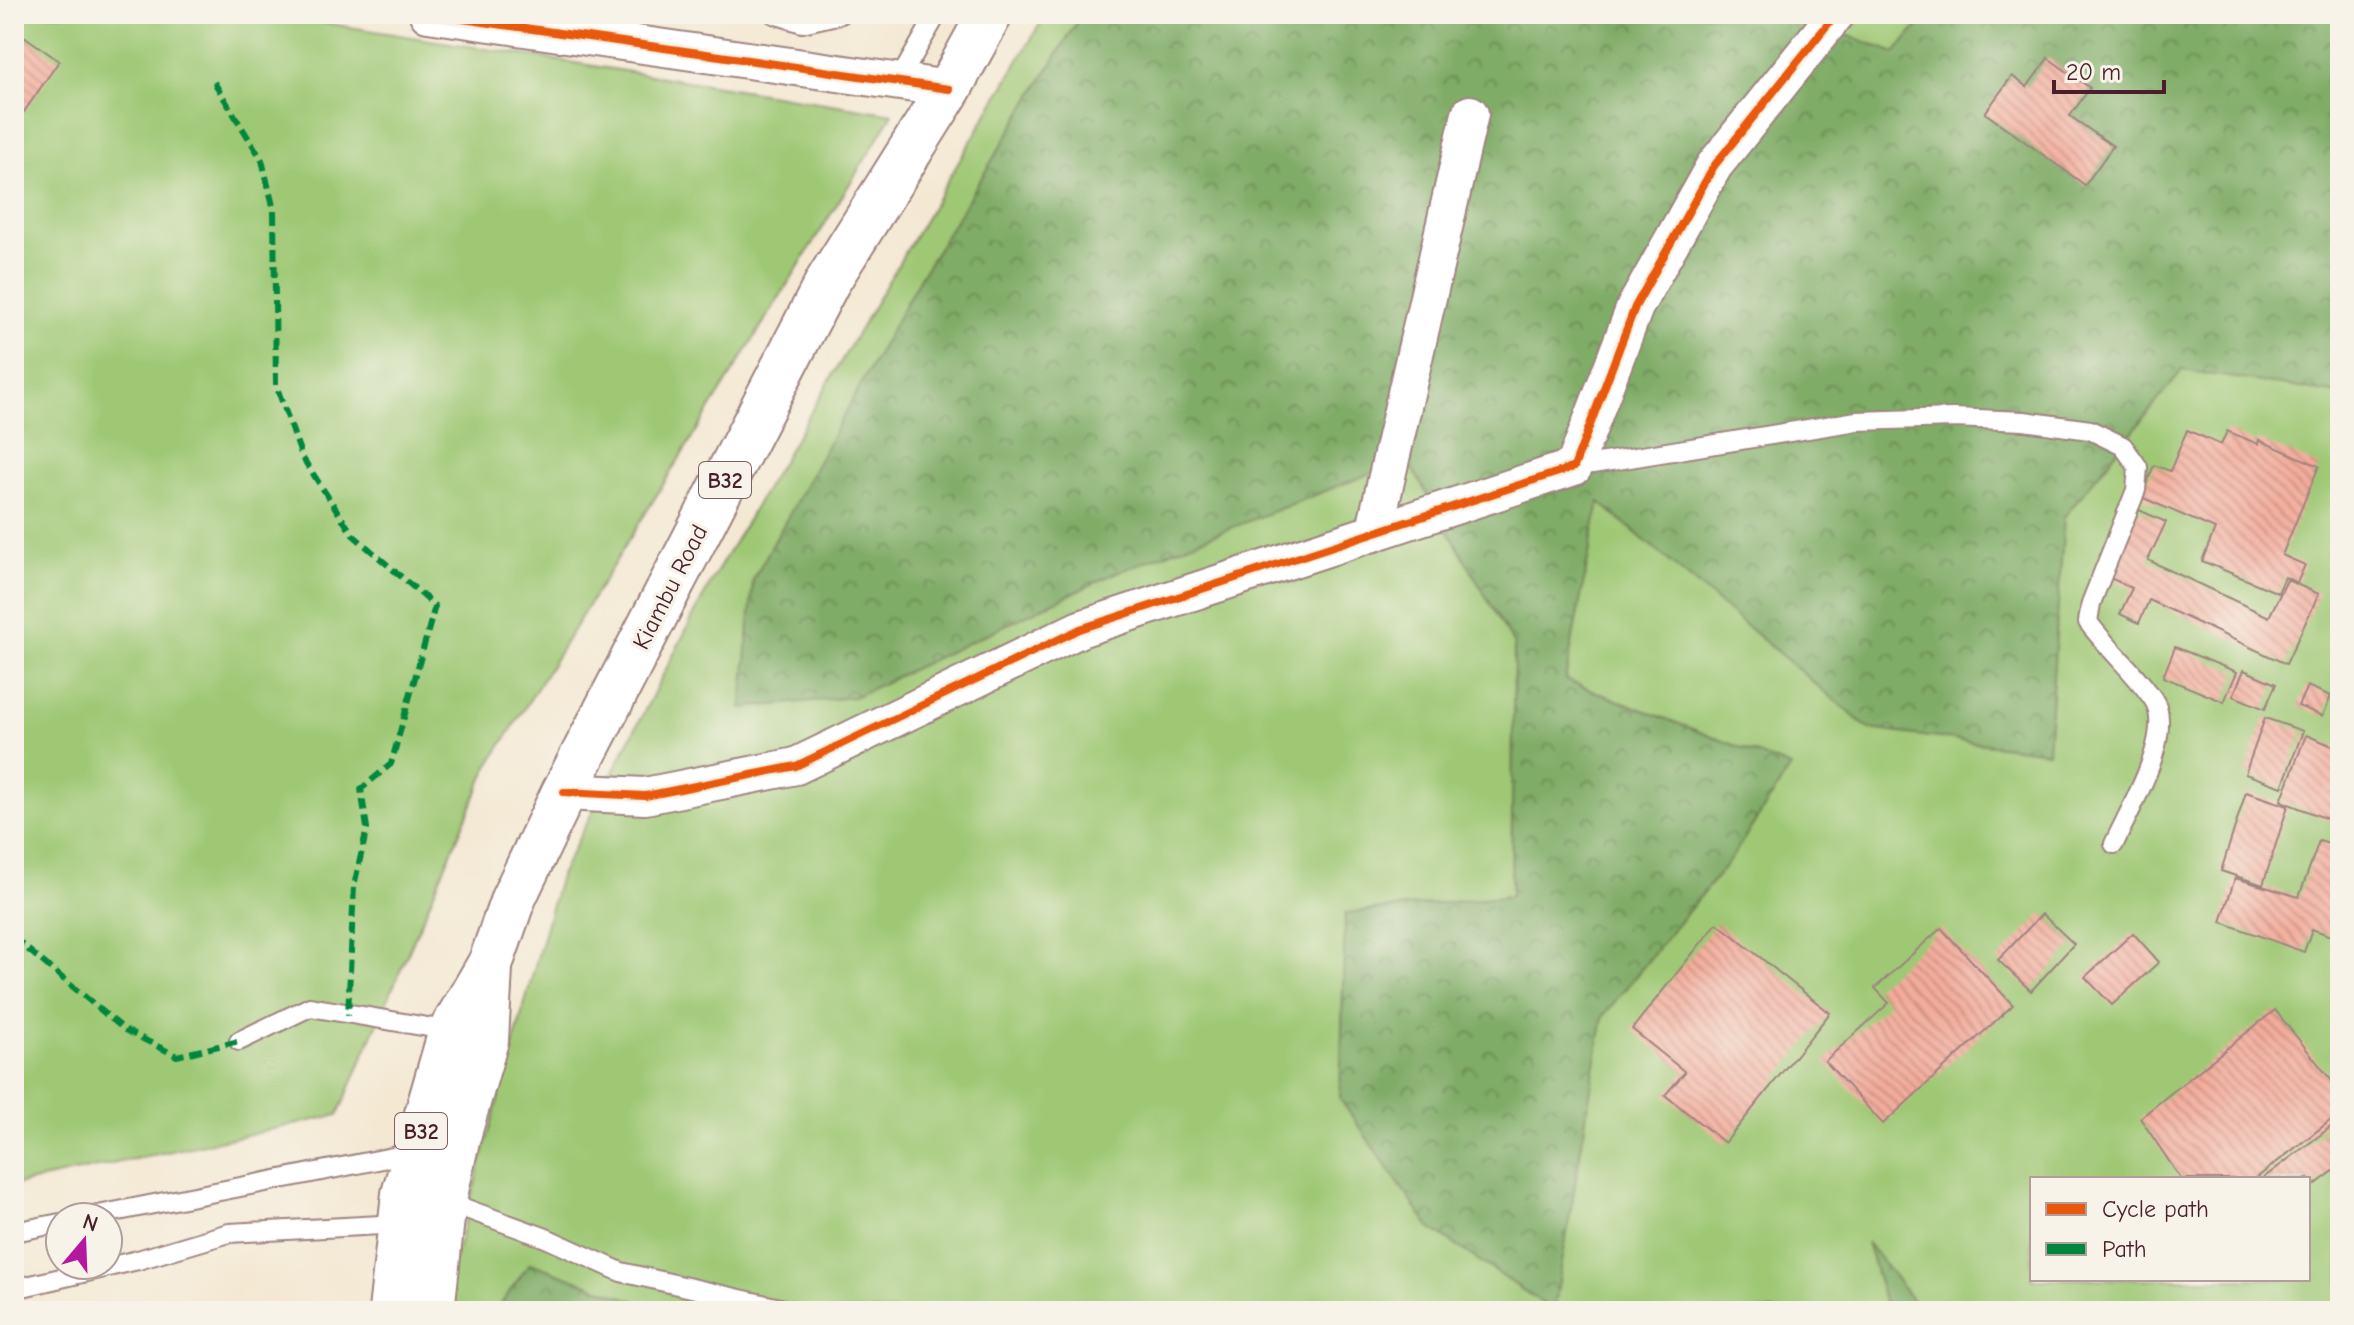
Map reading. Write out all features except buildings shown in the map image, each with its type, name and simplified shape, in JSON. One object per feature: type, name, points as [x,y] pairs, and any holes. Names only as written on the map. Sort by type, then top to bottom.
[{"type":"highway","name":"Kiambu Road","points":[[432,1311],[416,1206],[415,1152],[451,1031],[491,962],[513,899],[564,792],[828,281],[949,89],[990,14]]},
{"type":"highway","name":"Kiambu Road","points":[[391,1311],[416,1206],[457,1140],[486,1040],[491,962]]},
{"type":"street","points":[[428,14],[949,89]]},
{"type":"street","points":[[564,792],[645,796],[796,766],[1080,629],[1574,467],[1635,307],[1714,166],[1836,14]]},
{"type":"street","points":[[1374,533],[1470,114]]},
{"type":"lane","points":[[774,14],[802,23],[841,14]]},
{"type":"lane","points":[[899,80],[937,14]]},
{"type":"lane","points":[[1574,467],[1857,421],[2024,421],[2090,430],[2123,446],[2138,467],[2136,490],[2091,603],[2088,622],[2155,701],[2160,728],[2153,756],[2114,844]]},
{"type":"lane","points":[[239,1041],[310,1007],[451,1031]]},
{"type":"lane","points":[[124,1210],[415,1152]]},
{"type":"lane","points":[[14,1289],[138,1260],[229,1233],[416,1206],[546,1238],[621,1272],[793,1311]]},
{"type":"lane","points":[[14,1232],[44,1226]]},
{"type":"green space","points":[[14,14],[268,14],[893,114],[488,767],[338,1115],[14,1185]]},
{"type":"green space","points":[[1046,14],[2340,14],[2340,1311],[440,1311],[560,875],[712,580]]},
{"type":"green space","points":[[1082,14],[1790,14],[1895,53],[1928,14],[2340,14],[2340,394],[2182,370],[2064,517],[2048,752],[1869,729],[1599,502],[1565,680],[1791,767],[1730,860],[1603,1016],[1554,1311],[1429,1227],[1340,1099],[1345,913],[1511,896],[1514,645],[1407,459],[1113,574],[854,697],[742,708],[753,580],[918,281]]},
{"type":"green space","points":[[1867,1242],[1921,1311],[1887,1311]]},
{"type":"green space","points":[[530,1263],[662,1311],[496,1311]]},
{"type":"marked path","points":[[214,82],[262,160],[274,210],[276,385],[302,457],[353,535],[435,606],[391,764],[361,789],[367,828],[354,886],[348,1015]]},
{"type":"marked path","points":[[14,938],[125,1030],[177,1056],[239,1041]]},
{"type":"cycle path","points":[[428,14],[949,89]]},
{"type":"cycle path","points":[[564,792],[645,796],[796,766],[1080,629],[1574,467],[1635,307],[1714,166],[1836,14]]}]
